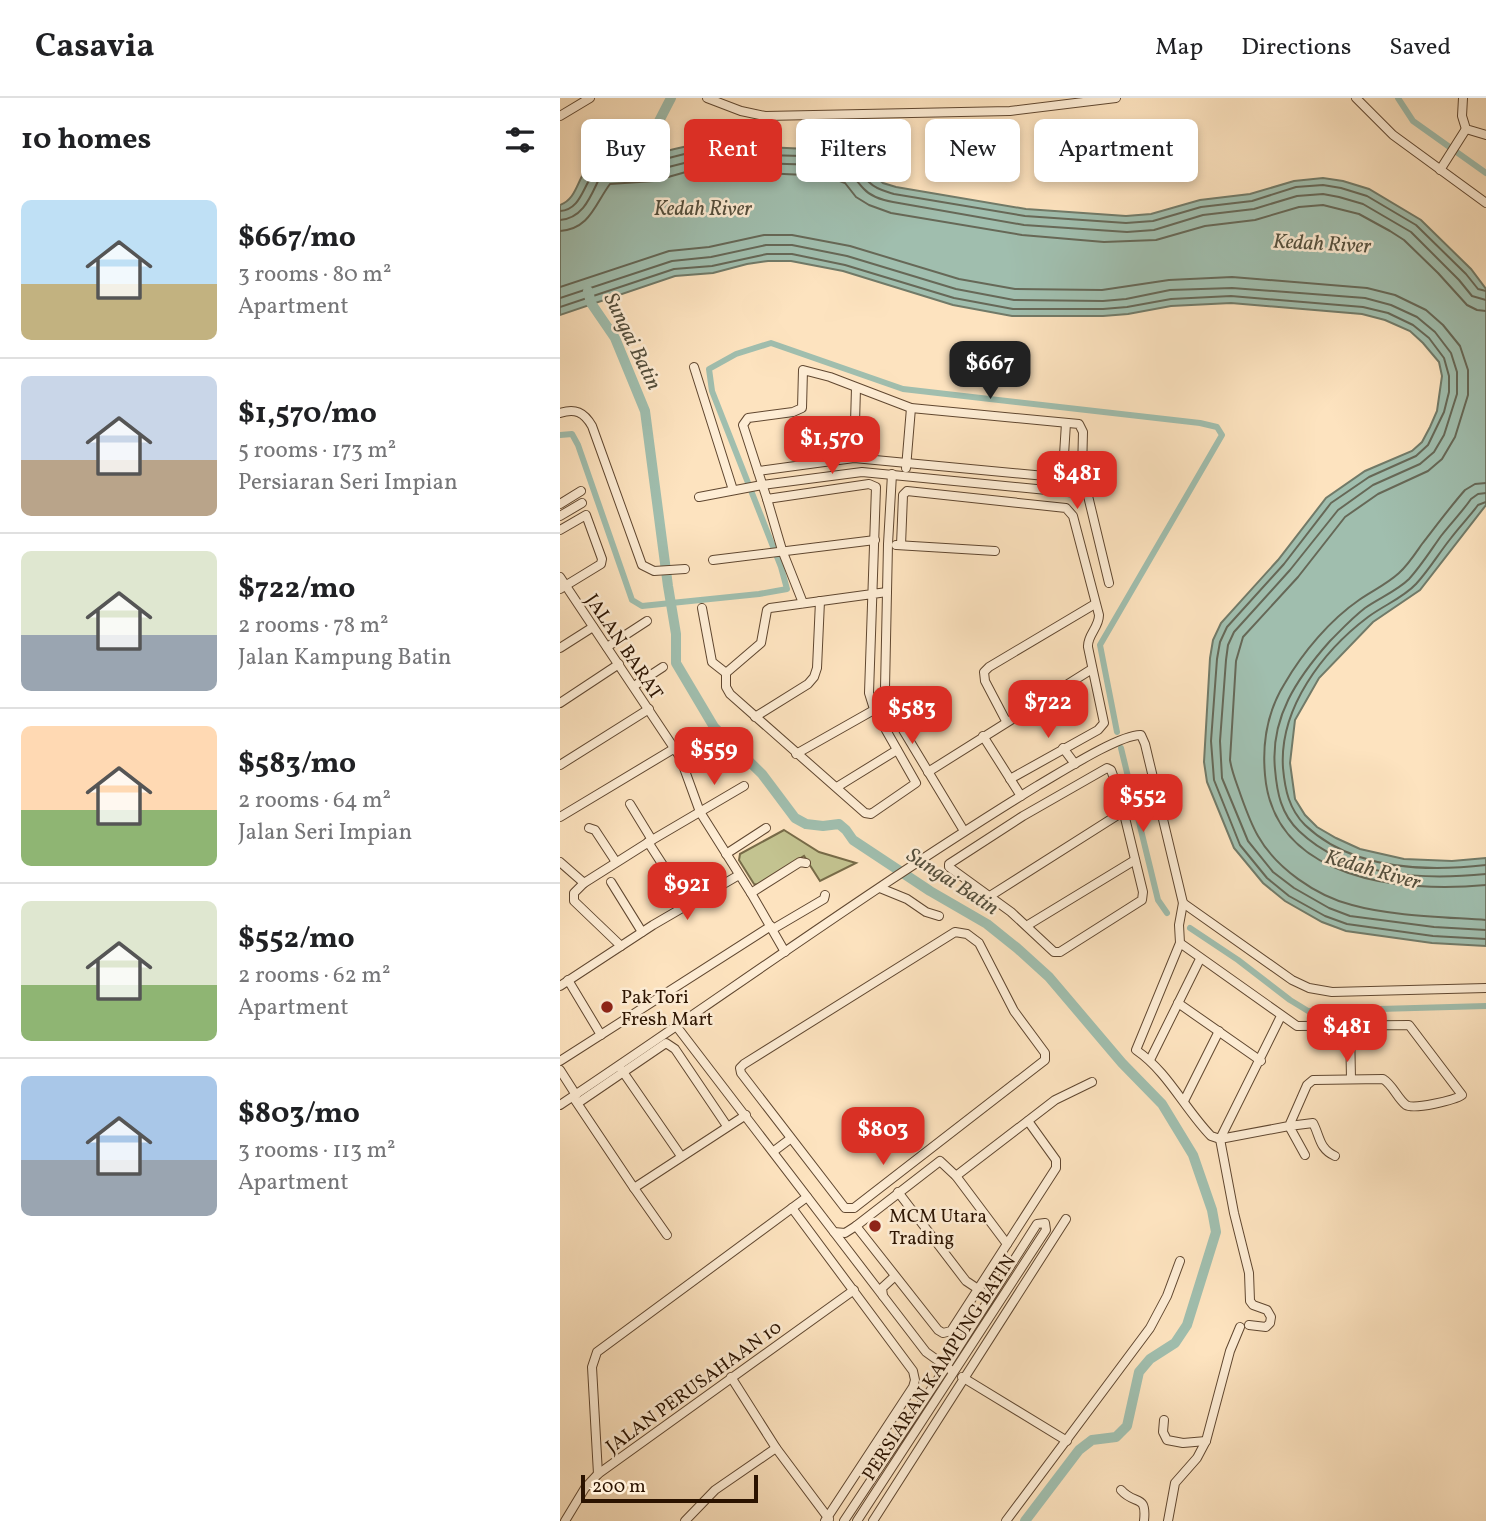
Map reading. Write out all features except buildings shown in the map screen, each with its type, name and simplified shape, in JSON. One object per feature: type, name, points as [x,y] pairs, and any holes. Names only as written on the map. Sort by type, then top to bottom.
[{"type":"street","points":[[560,116],[590,98]]},
{"type":"street","points":[[707,98],[756,115],[784,116],[1010,111],[1116,98]]},
{"type":"street","points":[[1356,98],[1393,135],[1486,203]]},
{"type":"street","points":[[1440,170],[1466,129],[1462,116],[1463,98]]},
{"type":"street","points":[[1466,129],[1486,135]]},
{"type":"street","points":[[694,367],[733,490]]},
{"type":"street","points":[[803,603],[777,550],[767,499],[759,485],[758,471],[744,421],[802,408],[803,370],[818,373],[911,408],[1079,424],[1083,428],[1082,464],[1109,583]]},
{"type":"street","points":[[854,458],[856,388]]},
{"type":"street","points":[[905,476],[911,408]]},
{"type":"street","points":[[560,413],[573,410],[580,412],[592,426],[640,561],[649,570],[680,569]]},
{"type":"street","points":[[758,471],[854,458],[1059,476],[1063,471],[1066,423]]},
{"type":"street","points":[[699,497],[759,485],[855,472],[1088,494]]},
{"type":"street","points":[[892,474],[884,680],[888,702],[964,831]]},
{"type":"street","points":[[767,499],[874,484],[877,493],[874,593],[869,688],[874,709],[916,785],[871,814],[865,813],[730,694],[726,687],[726,673],[761,643],[764,612],[767,610],[803,603],[874,593],[887,592]]},
{"type":"street","points":[[560,504],[581,491]]},
{"type":"street","points":[[901,545],[904,495],[907,491],[1066,508],[1073,516],[1099,620],[1087,642],[1104,719],[1103,726],[1010,779]]},
{"type":"street","points":[[560,516],[582,503]]},
{"type":"street","points":[[560,530],[586,515],[602,559],[600,564],[563,587]]},
{"type":"street","points":[[712,560],[876,540]]},
{"type":"street","points":[[888,544],[995,551]]},
{"type":"street","name":"JALAN BARAT","points":[[560,577],[563,587],[675,748],[687,771],[700,812],[785,952]]},
{"type":"street","points":[[755,717],[808,684],[814,677],[817,668],[820,601]]},
{"type":"street","points":[[1006,721],[985,681],[984,672],[1095,604]]},
{"type":"street","points":[[702,608],[712,662],[726,673]]},
{"type":"street","points":[[607,647],[647,621]]},
{"type":"street","points":[[560,648],[593,627]]},
{"type":"street","points":[[560,703],[619,664]]},
{"type":"street","points":[[634,686],[663,667]]},
{"type":"street","points":[[928,772],[1092,668]]},
{"type":"street","points":[[796,754],[888,702]]},
{"type":"street","points":[[560,765],[649,709]]},
{"type":"street","points":[[1098,730],[1109,746]]},
{"type":"street","points":[[621,1070],[677,1027],[964,831],[1057,774],[1137,734],[1143,738],[1183,903],[1179,925],[1180,943],[1136,1050],[1150,1060],[1207,1133],[1214,1138],[1313,1123],[1319,1142],[1328,1153],[1335,1156]]},
{"type":"street","points":[[983,736],[1021,796]]},
{"type":"street","points":[[560,817],[675,748]]},
{"type":"street","points":[[1063,748],[1075,764]]},
{"type":"street","points":[[837,787],[897,750]]},
{"type":"street","points":[[1110,768],[1124,811],[1143,892],[1142,900],[1060,952],[1054,952],[1028,925],[970,884],[949,867],[949,864],[1067,790],[1110,768]]},
{"type":"street","points":[[1057,774],[1067,790]]},
{"type":"street","points":[[621,946],[574,901],[574,893],[584,883],[616,862],[744,786]]},
{"type":"street","points":[[630,804],[688,904]]},
{"type":"street","points":[[990,896],[1124,811]]},
{"type":"street","points":[[589,828],[594,830],[616,862]]},
{"type":"street","points":[[726,854],[766,828]]},
{"type":"street","points":[[1028,925],[1135,860]]},
{"type":"street","points":[[560,862],[584,883]]},
{"type":"street","points":[[751,893],[800,862],[806,863]]},
{"type":"street","points":[[601,1035],[564,983],[642,932],[739,875]]},
{"type":"street","points":[[611,882],[642,932]]},
{"type":"street","points":[[880,888],[939,916]]},
{"type":"street","points":[[560,1061],[772,928],[824,899],[824,894]]},
{"type":"street","points":[[1183,903],[1292,980],[1309,988],[1332,992],[1486,988]]},
{"type":"street","points":[[950,933],[961,933],[979,943],[1014,1011],[1045,1052],[1045,1060],[854,1208],[845,1208],[790,1139],[740,1068],[950,933]]},
{"type":"street","points":[[1180,943],[1297,1026],[1409,1025],[1461,1090],[1461,1097],[1408,1106],[1387,1080],[1310,1082],[1289,1126]]},
{"type":"street","points":[[1150,1060],[1200,959]]},
{"type":"street","points":[[1178,1003],[1261,1061]]},
{"type":"street","points":[[1168,1521],[1175,1483],[1197,1458],[1206,1441],[1230,1350],[1245,1326],[1266,1327],[1270,1323],[1271,1317],[1267,1310],[1253,1306],[1250,1301],[1249,1273],[1220,1139],[1281,1016]]},
{"type":"street","points":[[677,1027],[926,1352],[1067,1441]]},
{"type":"street","points":[[1350,1027],[1351,1079]]},
{"type":"street","points":[[1184,1101],[1219,1031]]},
{"type":"street","points":[[560,1105],[666,1043],[672,1045],[727,1126]]},
{"type":"street","points":[[560,1070],[634,1188],[667,1235]]},
{"type":"street","points":[[621,1070],[681,1156]]},
{"type":"street","points":[[956,1176],[1055,1100],[1093,1082]]},
{"type":"street","points":[[634,1188],[746,1115]]},
{"type":"street","points":[[856,1226],[894,1277],[943,1333],[951,1331],[1055,1168],[1056,1160],[1028,1121]]},
{"type":"street","points":[[1289,1126],[1305,1155]]},
{"type":"street","points":[[774,1151],[790,1139]]},
{"type":"street","points":[[834,1232],[845,1233],[856,1226],[940,1161],[956,1176],[1007,1244]]},
{"type":"street","points":[[898,1192],[966,1281],[990,1297]]},
{"type":"street","points":[[598,1474],[592,1367],[597,1352],[807,1197]]},
{"type":"street","points":[[731,1377],[776,1448],[828,1520],[913,1387],[913,1371],[792,1208]]},
{"type":"street","points":[[873,1521],[1066,1219]]},
{"type":"street","name":"PERSIARAN KAMPUNG BATIN","points":[[844,1521],[1037,1224],[1045,1223],[1046,1230],[858,1521]]},
{"type":"street","points":[[1006,1521],[1150,1328],[1167,1296],[1180,1261]]},
{"type":"street","points":[[883,1296],[882,1288],[894,1277]]},
{"type":"street","name":"JALAN PERUSAHAAN 10","points":[[565,1521],[598,1474],[854,1290]]},
{"type":"street","points":[[1164,1420],[1163,1432],[1167,1440],[1184,1443],[1206,1441]]},
{"type":"street","points":[[685,1521],[715,1490],[776,1448]]},
{"type":"street","points":[[1121,1490],[1127,1496],[1142,1501],[1146,1521]]},
{"type":"green space","points":[[784,830],[819,852],[856,863],[820,881],[804,856],[758,885],[754,884],[739,860],[740,854]]},
{"type":"water","name":"Kedah River","points":[[684,146],[684,182],[782,182],[782,148],[796,148],[796,182],[882,182],[896,187],[1026,209],[1126,216],[1151,214],[1200,200],[1250,194],[1294,181],[1323,178],[1369,189],[1421,220],[1471,269],[1486,289],[1486,505],[1420,590],[1373,622],[1319,678],[1295,720],[1290,763],[1295,799],[1317,827],[1336,838],[1360,849],[1404,859],[1452,861],[1486,858],[1486,946],[1432,943],[1346,931],[1322,922],[1285,901],[1263,883],[1234,848],[1207,782],[1204,762],[1210,658],[1213,640],[1221,623],[1278,560],[1326,498],[1365,471],[1412,451],[1422,442],[1437,411],[1442,376],[1439,362],[1423,343],[1410,331],[1362,314],[1231,303],[1171,306],[1103,316],[1012,316],[953,305],[843,271],[791,261],[768,261],[713,273],[675,276],[560,315],[560,205],[575,192],[581,178],[581,182],[670,182],[670,150]]},
{"type":"waterway","points":[[660,119],[671,98]]},
{"type":"waterway","points":[[1398,98],[1413,121],[1486,173]]},
{"type":"waterway","name":"Sungai Batin","points":[[588,291],[591,303],[615,338],[645,411],[676,634],[676,663],[714,727],[762,774],[795,818],[806,824],[839,824],[853,840],[930,891],[987,924],[1017,948],[1049,977],[1122,1063],[1162,1104],[1193,1155],[1212,1210],[1216,1232],[1187,1325],[1175,1343],[1150,1359],[1139,1372],[1127,1426],[1116,1437],[1092,1440],[1079,1450],[1025,1521]]},
{"type":"waterway","points":[[560,435],[572,434],[578,445],[632,600],[642,606],[787,589],[781,567],[712,391],[709,369],[736,354],[771,343],[903,389],[1217,427],[1222,435],[1100,645],[1117,732]]},
{"type":"waterway","points":[[1121,748],[1158,900],[1167,913]]},
{"type":"waterway","points":[[1190,928],[1308,1011],[1486,1006]]},
{"type":"place","name":"Pak Tori Fresh Mart","points":[[607,1007]]},
{"type":"place","name":"MCM Utara Trading","points":[[875,1226]]}]
